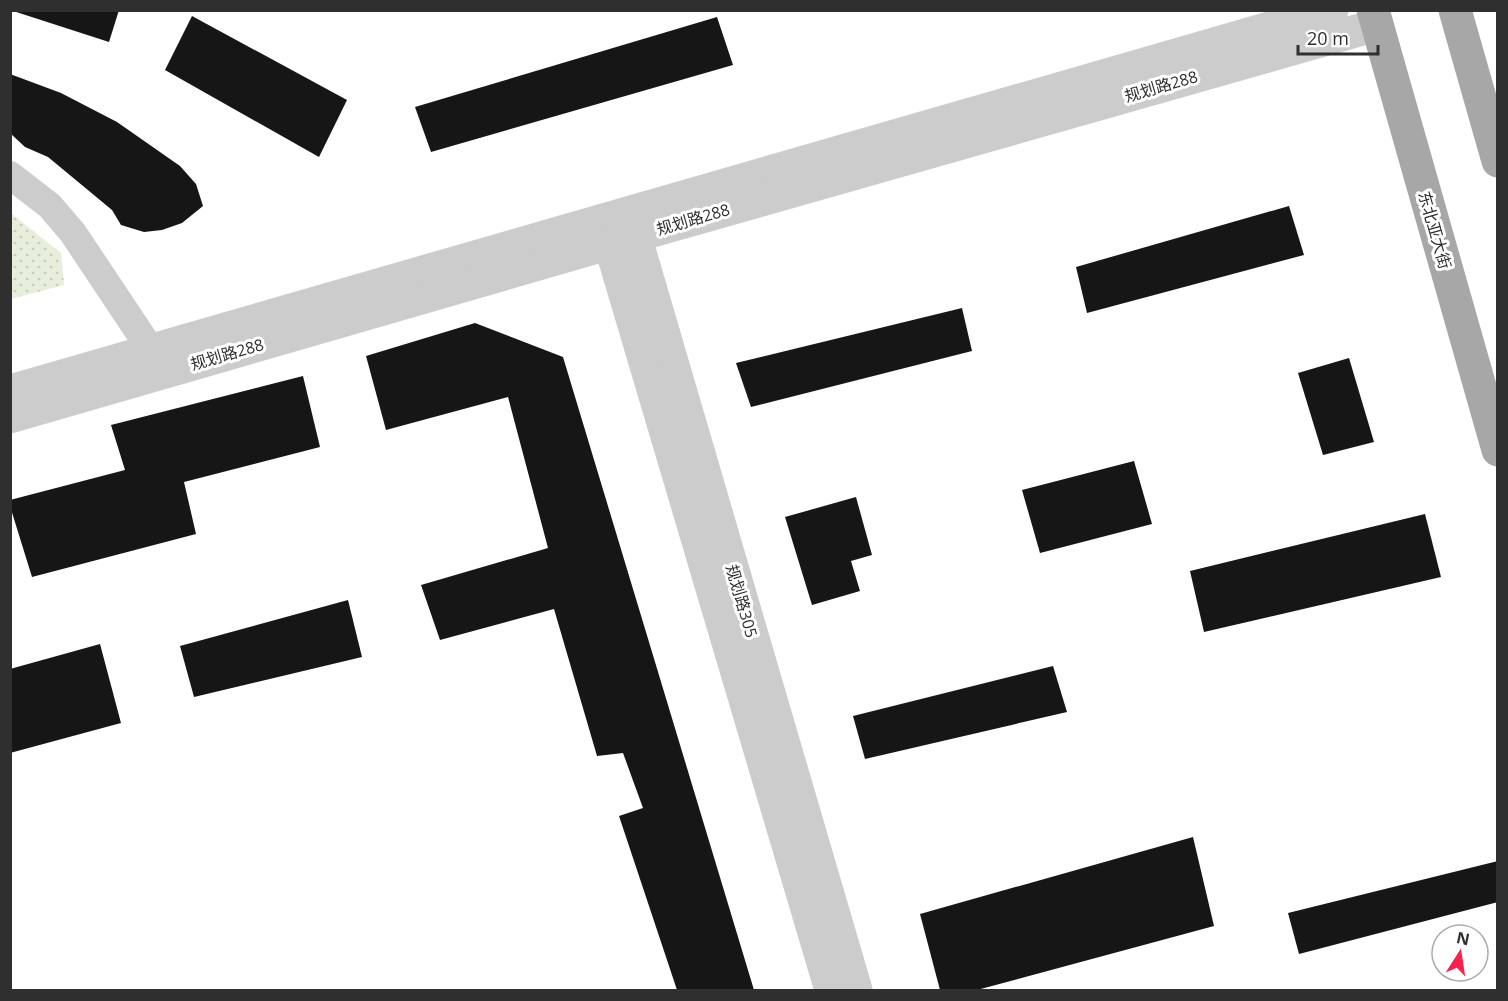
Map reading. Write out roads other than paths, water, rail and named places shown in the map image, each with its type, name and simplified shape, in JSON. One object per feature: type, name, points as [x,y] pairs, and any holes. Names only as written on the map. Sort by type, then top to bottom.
[{"type":"main road","points":[[1455,10],[1497,161]]},
{"type":"main road","name":"东北亚大街","points":[[1375,18],[1497,450]]},
{"type":"street","name":"规划路288","points":[[10,417],[1332,10]]},
{"type":"street","name":"规划路288","points":[[10,391],[151,350],[618,228],[1375,18]]},
{"type":"street","points":[[10,175],[24,183],[50,206],[73,233],[151,350]]},
{"type":"street","name":"规划路305","points":[[618,228],[831,990]]},
{"type":"street","name":"规划路305","points":[[618,228],[856,990]]}]
